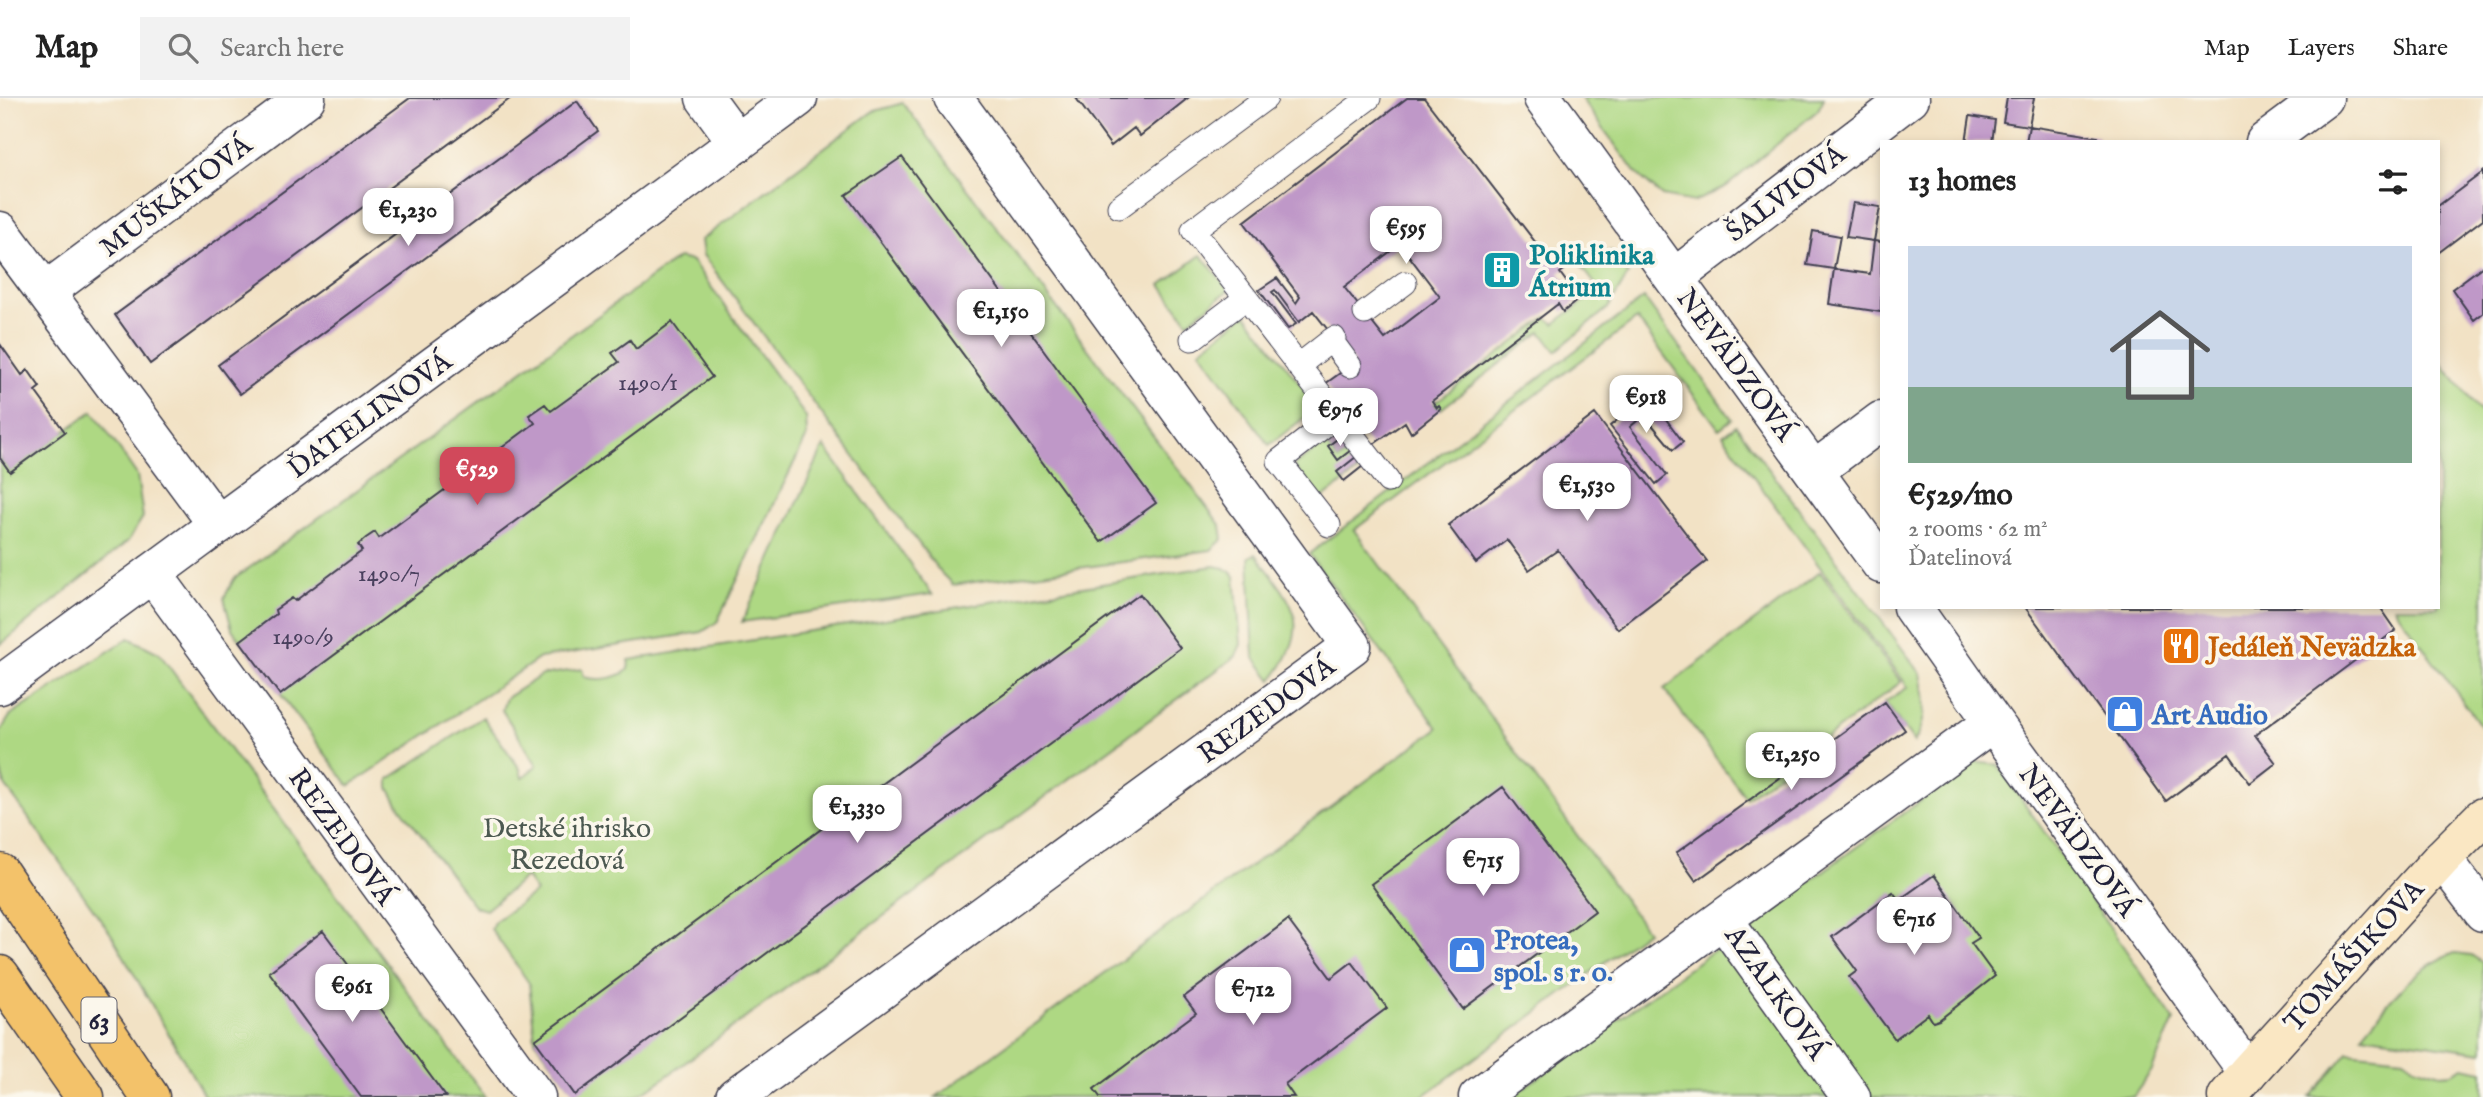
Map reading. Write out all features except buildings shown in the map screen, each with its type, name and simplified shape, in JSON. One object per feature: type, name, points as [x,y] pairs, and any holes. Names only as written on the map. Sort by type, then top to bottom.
[{"type":"main road","name":"TOMÁŠIKOVA","points":[[2237,1084],[2442,858],[2483,817]]},
{"type":"main road","name":"63","points":[[0,873],[150,1097]]},
{"type":"main road","name":"63","points":[[0,975],[85,1097]]},
{"type":"street","name":"MUŠKÁTOVÁ","points":[[45,292],[306,98]]},
{"type":"street","points":[[705,98],[737,143]]},
{"type":"street","name":"ĎATELINOVÁ","points":[[0,685],[798,98]]},
{"type":"street","name":"REZEDOVÁ","points":[[735,1097],[1352,646],[953,98]]},
{"type":"street","name":"NEVÄDZOVÁ","points":[[1543,98],[1880,563]]},
{"type":"street","points":[[2267,140],[2324,98]]},
{"type":"street","name":"ŠALVIOVÁ","points":[[1674,278],[1900,101]]},
{"type":"street","points":[[0,231],[218,525]]},
{"type":"street","points":[[1815,470],[1880,422]]},
{"type":"street","name":"REZEDOVÁ","points":[[152,573],[536,1097]]},
{"type":"street","name":"NEVÄDZOVÁ","points":[[1913,609],[1993,722],[2237,1084]]},
{"type":"street","name":"AZALKOVÁ","points":[[1851,1097],[1724,919],[1993,722]]},
{"type":"street","points":[[2442,858],[2483,912]]},
{"type":"street","points":[[1478,1097],[1724,919]]},
{"type":"lane","points":[[1119,207],[1266,98]]},
{"type":"lane","points":[[1369,98],[1193,230],[1388,481]]},
{"type":"lane","points":[[1365,313],[1405,283]]},
{"type":"lane","points":[[1192,339],[1246,298]]},
{"type":"lane","points":[[1298,366],[1333,339],[1350,366]]},
{"type":"lane","points":[[1329,525],[1279,461],[1337,416]]},
{"type":"green space","points":[[1581,98],[1824,98],[1818,110],[1727,186],[1694,202],[1662,196],[1635,172]]},
{"type":"green space","points":[[903,103],[1221,526],[1223,539],[1211,550],[953,585],[941,573],[703,255],[701,240],[872,112]]},
{"type":"green space","points":[[1578,249],[1582,255],[1612,251],[1628,275],[1608,308],[1556,351],[1541,332],[1441,409],[1439,406],[1437,408],[1433,404],[1547,317],[1554,324],[1595,293],[1596,285],[1572,254],[1573,250]]},
{"type":"green space","points":[[1201,255],[1229,290],[1188,322],[1161,285]]},
{"type":"green space","points":[[678,258],[692,261],[806,417],[807,436],[717,622],[702,632],[540,658],[349,786],[232,629],[224,598],[234,579]]},
{"type":"green space","points":[[1644,298],[1732,419],[1719,429],[1637,319],[1354,530],[1647,931],[1422,1097],[936,1097],[1438,728],[1309,554]]},
{"type":"green space","points":[[1246,314],[1318,407],[1269,445],[1200,350]]},
{"type":"green space","points":[[2440,361],[2483,415],[2481,726],[2395,609],[2440,609]]},
{"type":"green space","points":[[93,411],[137,475],[143,517],[128,541],[0,645],[0,458],[10,471]]},
{"type":"green space","points":[[1736,425],[1921,674],[1925,709],[1922,726],[1914,742],[1885,702],[1908,687],[1723,435]]},
{"type":"green space","points":[[1325,443],[1338,460],[1351,450],[1364,467],[1320,500],[1294,466]]},
{"type":"green space","points":[[824,446],[932,594],[742,622]]},
{"type":"green space","points":[[1256,554],[1287,598],[1294,614],[1293,641],[1282,666],[1272,680],[1254,657],[1249,557]]},
{"type":"green space","name":"Detské ihrisko Rezedová","points":[[1214,566],[1225,568],[1235,576],[1241,644],[1236,656],[652,1087],[634,1097],[578,1097],[535,1040],[529,983],[491,929],[494,922],[536,892],[526,877],[486,910],[475,907],[400,807],[389,788],[389,779],[483,717],[520,769],[522,778],[537,765],[502,710],[506,698],[542,675],[582,669],[584,677],[607,678],[628,670],[629,660]]},
{"type":"green space","points":[[1820,572],[1901,682],[1746,798],[1664,689]]},
{"type":"green space","points":[[129,638],[159,653],[485,1097],[205,1097],[111,934],[5,785],[0,769],[0,732],[10,716]]},
{"type":"green space","points":[[1974,762],[1998,765],[2174,1020],[2152,1070],[2133,1097],[1511,1097]]},
{"type":"green space","points":[[2455,953],[2471,955],[2483,963],[2483,1052],[2362,1035],[2414,977],[2440,959]]},
{"type":"green space","points":[[2348,1052],[2404,1058],[2415,1066],[2441,1074],[2452,1073],[2463,1067],[2483,1071],[2483,1097],[2310,1097]]},
{"type":"place","name":"Poliklinika Átrium","points":[[1502,270]]},
{"type":"place","name":"Jedáleň Nevädzka","points":[[2181,646]]},
{"type":"place","name":"Art Audio","points":[[2125,714]]},
{"type":"place","name":"Protea, spol. s r. o.","points":[[1467,955]]}]
